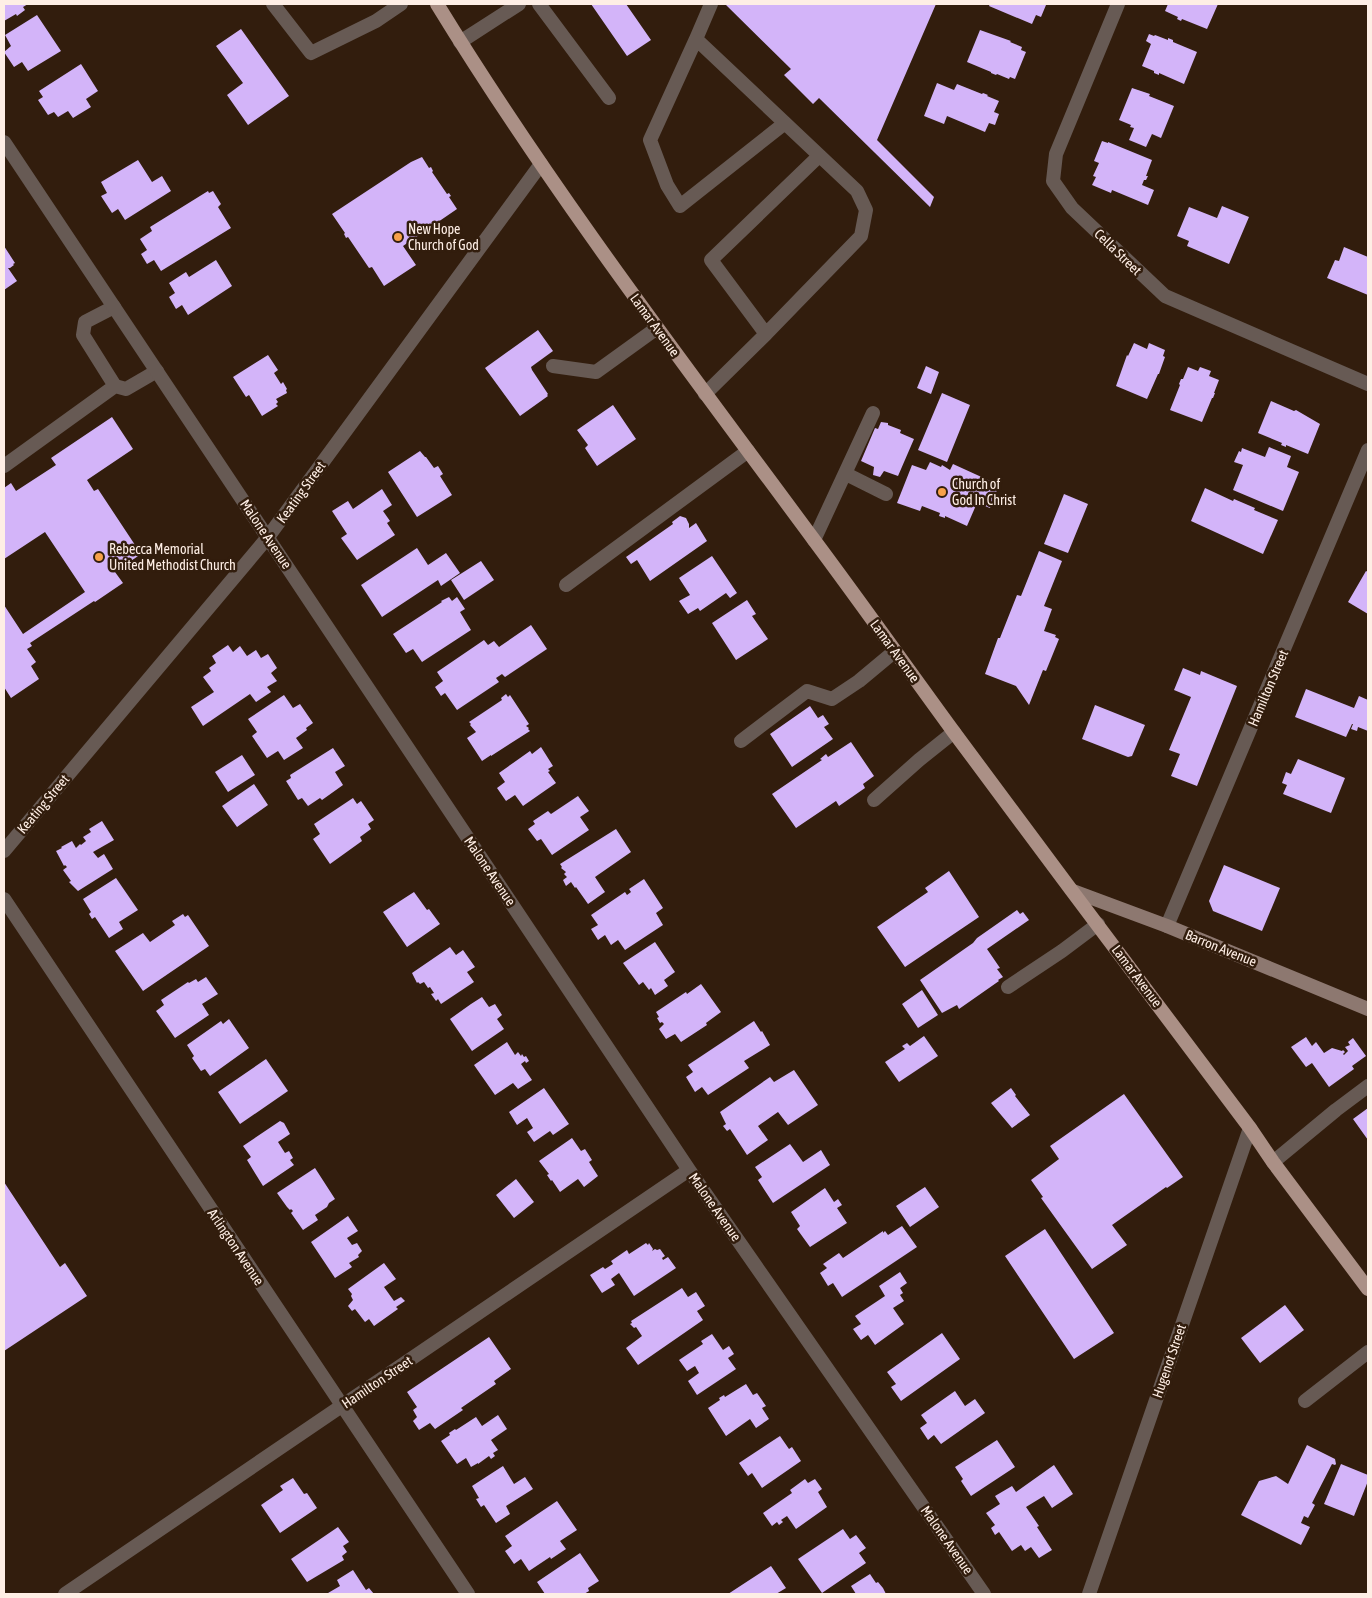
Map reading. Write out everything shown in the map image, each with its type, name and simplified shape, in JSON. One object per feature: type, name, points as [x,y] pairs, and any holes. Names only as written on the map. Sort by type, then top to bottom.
[{"type":"main road","name":"Lamar Avenue","points":[[437,4],[541,164],[705,394],[954,732],[1250,1128],[1273,1162],[1366,1281]]},
{"type":"main road","name":"Barron Avenue","points":[[1073,891],[1167,926],[1368,1009]]},
{"type":"street","points":[[273,4],[312,53],[376,21],[402,4]]},
{"type":"street","points":[[460,42],[519,4]]},
{"type":"street","points":[[540,4],[609,98]]},
{"type":"street","points":[[711,4],[650,140],[667,185],[680,206],[784,123]]},
{"type":"street","name":"Cella Street","points":[[1118,4],[1056,154],[1052,181],[1072,208],[1165,296],[1368,384]]},
{"type":"street","points":[[696,39],[857,191],[866,210],[861,236],[705,394]]},
{"type":"street","name":"Malone Avenue","points":[[4,142],[689,1170],[984,1594]]},
{"type":"street","points":[[766,334],[711,260],[819,156]]},
{"type":"street","name":"Keating Street","points":[[4,851],[268,537],[541,164]]},
{"type":"street","points":[[114,307],[85,322],[83,335],[115,386],[126,389],[157,370]]},
{"type":"street","points":[[553,366],[596,372],[657,328]]},
{"type":"street","points":[[4,466],[115,386]]},
{"type":"street","points":[[814,540],[873,413]]},
{"type":"street","name":"Hamilton Street","points":[[1167,926],[1368,450]]},
{"type":"street","points":[[566,586],[748,451]]},
{"type":"street","points":[[846,474],[886,494]]},
{"type":"street","points":[[741,741],[807,691],[832,699],[895,651]]},
{"type":"street","points":[[874,800],[954,732]]},
{"type":"street","name":"Arlington Avenue","points":[[4,899],[468,1594]]},
{"type":"street","points":[[1008,987],[1098,924]]},
{"type":"street","points":[[1273,1162],[1368,1086]]},
{"type":"street","name":"Hugenot Street","points":[[1089,1594],[1250,1128]]},
{"type":"street","name":"Hamilton Street","points":[[65,1594],[689,1170]]},
{"type":"street","points":[[1305,1401],[1368,1352]]},
{"type":"building","points":[[4,4],[28,4],[23,7],[25,10],[17,16],[16,14],[4,21]]},
{"type":"building","points":[[591,4],[626,4],[651,40],[627,56]]},
{"type":"building","points":[[725,4],[936,4],[877,140],[934,197],[930,207],[819,98],[813,104],[784,75],[791,69]]},
{"type":"building","points":[[990,4],[1046,5],[1041,17],[1036,15],[1032,24],[989,6]]},
{"type":"building","points":[[1168,4],[1218,4],[1207,29],[1182,19],[1181,21],[1177,19],[1178,17],[1165,11]]},
{"type":"building","points":[[37,15],[61,51],[28,71],[22,62],[14,67],[4,52],[11,46],[5,35]]},
{"type":"building","points":[[241,29],[289,96],[248,125],[227,95],[243,83],[216,46]]},
{"type":"building","points":[[980,30],[1011,41],[1022,47],[1021,50],[1026,52],[1015,79],[996,75],[967,62]]},
{"type":"building","points":[[1149,34],[1168,40],[1168,38],[1197,52],[1184,84],[1159,73],[1159,75],[1154,73],[1154,71],[1142,66],[1151,44],[1146,41]]},
{"type":"building","points":[[81,64],[98,91],[86,99],[91,107],[73,118],[68,111],[58,117],[54,112],[48,115],[38,100],[43,97],[39,91]]},
{"type":"building","points":[[937,83],[954,90],[957,84],[999,101],[994,112],[999,114],[995,125],[989,123],[985,132],[947,116],[944,124],[924,116]]},
{"type":"building","points":[[1132,88],[1150,94],[1149,96],[1174,106],[1161,138],[1152,134],[1146,147],[1129,140],[1134,128],[1119,120]]},
{"type":"building","points":[[1102,141],[1152,160],[1146,176],[1148,176],[1142,185],[1154,190],[1148,205],[1112,190],[1111,193],[1092,185],[1096,177],[1093,176],[1099,163],[1094,161]]},
{"type":"building","points":[[422,157],[429,168],[431,167],[432,172],[447,194],[449,193],[451,196],[449,197],[457,209],[403,246],[416,265],[384,286],[372,267],[369,268],[348,237],[346,238],[345,233],[332,214],[411,162]]},
{"type":"building","points":[[138,160],[152,182],[162,176],[171,191],[125,220],[118,209],[112,213],[101,196],[107,193],[101,182]]},
{"type":"building","points":[[208,191],[209,193],[213,191],[221,204],[218,207],[231,228],[161,271],[154,260],[147,264],[141,254],[147,250],[140,239],[152,231],[150,227]]},
{"type":"building","points":[[1222,206],[1249,217],[1229,264],[1187,246],[1189,241],[1177,236],[1189,207],[1217,218]]},
{"type":"building","points":[[4,246],[15,263],[8,268],[17,281],[4,290]]},
{"type":"building","points":[[1344,247],[1368,257],[1368,295],[1327,278],[1335,260],[1339,261]]},
{"type":"building","points":[[216,260],[232,286],[188,315],[182,305],[176,309],[169,297],[175,293],[169,283],[186,272],[189,277]]},
{"type":"building","points":[[538,330],[553,351],[531,367],[548,396],[520,416],[485,368]]},
{"type":"building","points":[[1134,343],[1147,349],[1149,343],[1165,350],[1163,356],[1165,357],[1159,374],[1147,399],[1116,386],[1127,355]]},
{"type":"building","points":[[268,355],[278,370],[274,373],[281,384],[283,382],[287,393],[276,399],[278,406],[262,416],[249,395],[246,397],[233,377]]},
{"type":"building","points":[[926,366],[939,372],[931,394],[917,388]]},
{"type":"building","points":[[1188,367],[1198,371],[1200,367],[1211,371],[1209,376],[1219,380],[1202,422],[1170,410],[1181,379],[1183,379]]},
{"type":"building","points":[[942,393],[970,405],[947,462],[918,450]]},
{"type":"building","points":[[1271,401],[1294,411],[1296,410],[1320,424],[1308,454],[1286,445],[1286,447],[1281,445],[1282,443],[1258,433]]},
{"type":"building","points":[[613,405],[636,439],[597,466],[585,448],[588,445],[577,430]]},
{"type":"building","name":"Rebecca Memorial United Methodist Church","points":[[112,417],[133,449],[87,480],[94,491],[98,489],[141,554],[115,572],[123,583],[30,643],[32,646],[27,649],[36,662],[31,666],[39,679],[11,698],[4,687],[4,605],[23,634],[85,592],[45,532],[4,559],[4,488],[11,483],[16,491],[56,465],[51,458]]},
{"type":"building","points":[[881,422],[888,423],[888,425],[901,430],[900,433],[914,439],[898,476],[884,471],[880,477],[873,475],[874,467],[861,461],[875,428],[878,429]]},
{"type":"building","points":[[1269,447],[1291,456],[1287,467],[1299,472],[1283,511],[1233,490],[1243,465],[1234,462],[1239,451],[1241,452],[1242,448],[1265,457]]},
{"type":"building","points":[[420,451],[434,468],[438,466],[443,474],[440,476],[452,495],[417,517],[388,472]]},
{"type":"building","points":[[930,462],[941,467],[942,465],[950,470],[953,464],[999,485],[990,508],[977,503],[967,526],[945,516],[945,518],[939,516],[940,513],[922,506],[920,511],[897,503],[912,465],[926,470]]},
{"type":"building","points":[[1205,488],[1233,501],[1234,499],[1255,508],[1254,510],[1278,520],[1263,554],[1191,521]]},
{"type":"building","points":[[382,489],[392,505],[383,511],[390,521],[387,523],[395,535],[357,560],[341,538],[347,534],[332,511],[348,501],[353,509]]},
{"type":"building","points":[[1064,494],[1088,504],[1068,553],[1044,544]]},
{"type":"building","points":[[680,516],[686,518],[689,528],[696,523],[707,541],[650,581],[637,560],[631,564],[626,557],[673,524],[672,522]]},
{"type":"building","points":[[417,548],[428,565],[446,553],[460,573],[441,586],[438,580],[382,617],[361,585]]},
{"type":"building","points":[[1039,551],[1062,561],[1044,606],[1052,609],[1044,631],[1056,635],[1055,637],[1059,639],[1046,671],[1043,670],[1029,705],[1016,686],[985,674],[998,638],[1000,638],[1017,595],[1021,596]]},
{"type":"building","points":[[712,556],[737,593],[730,598],[726,593],[700,611],[698,608],[688,614],[679,601],[690,595],[679,578]]},
{"type":"building","points":[[481,561],[494,580],[464,600],[451,580]]},
{"type":"building","points":[[1366,571],[1368,572],[1368,614],[1348,602]]},
{"type":"building","points":[[449,597],[452,601],[457,597],[465,609],[460,612],[471,630],[422,662],[413,649],[406,653],[393,634]]},
{"type":"building","points":[[747,600],[756,614],[752,616],[768,639],[736,660],[712,623]]},
{"type":"building","points":[[531,625],[547,649],[505,677],[502,674],[496,678],[499,682],[457,710],[445,693],[441,696],[435,687],[443,681],[437,672],[484,640],[488,645],[494,641],[499,647]]},
{"type":"building","points":[[228,645],[233,652],[240,646],[247,656],[256,650],[261,658],[268,654],[277,668],[271,673],[277,681],[267,687],[271,692],[256,702],[250,694],[203,726],[191,707],[214,692],[203,677],[211,671],[209,668],[216,663],[212,656]]},
{"type":"building","points":[[1183,668],[1200,675],[1201,671],[1237,686],[1197,786],[1171,776],[1180,754],[1169,750],[1191,697],[1174,690]]},
{"type":"building","points":[[1306,689],[1354,708],[1359,696],[1368,700],[1368,731],[1358,727],[1357,731],[1351,729],[1352,724],[1346,737],[1295,717]]},
{"type":"building","points":[[506,694],[508,697],[510,695],[529,724],[526,726],[530,731],[482,761],[467,738],[476,732],[469,722],[502,700],[501,698]]},
{"type":"building","points":[[284,695],[293,708],[300,704],[313,723],[296,738],[303,748],[284,760],[278,751],[267,758],[252,736],[257,732],[248,719]]},
{"type":"building","points":[[1095,705],[1145,725],[1132,756],[1128,757],[1082,739]]},
{"type":"building","points":[[810,706],[818,718],[823,715],[829,724],[824,727],[833,739],[792,767],[770,734]]},
{"type":"building","points":[[851,742],[874,776],[863,784],[865,788],[839,806],[836,801],[796,828],[772,794],[822,760],[820,759],[826,754],[828,757]]},
{"type":"building","points":[[541,747],[553,766],[548,769],[550,771],[548,772],[556,783],[523,806],[515,795],[506,801],[497,788],[505,782],[499,773],[530,751],[532,754]]},
{"type":"building","points":[[333,748],[345,766],[335,772],[343,785],[322,800],[320,798],[308,806],[302,798],[298,800],[286,781],[291,778],[290,775]]},
{"type":"building","points":[[242,755],[255,775],[228,792],[215,772]]},
{"type":"building","points":[[1298,759],[1345,778],[1331,813],[1283,794],[1287,785],[1282,783],[1286,772],[1291,774]]},
{"type":"building","points":[[254,784],[268,805],[237,827],[222,806]]},
{"type":"building","points":[[578,796],[589,811],[580,817],[589,830],[552,855],[541,839],[537,841],[528,829],[535,824],[533,821],[548,811],[551,814]]},
{"type":"building","points":[[353,798],[357,804],[361,801],[374,820],[368,824],[371,829],[360,837],[362,841],[330,864],[313,839],[320,834],[314,824]]},
{"type":"building","points":[[102,821],[114,840],[93,852],[98,858],[104,854],[113,869],[78,891],[69,882],[71,881],[63,870],[67,867],[64,866],[56,851],[72,841],[76,848],[81,845],[86,841],[83,837],[91,832],[89,829]]},
{"type":"building","points":[[616,829],[631,852],[595,877],[605,892],[588,904],[571,882],[566,886],[563,880],[567,877],[564,874],[566,872],[561,868],[560,864]]},
{"type":"building","points":[[1224,865],[1280,888],[1262,931],[1213,911],[1209,901]]},
{"type":"building","points":[[949,871],[979,917],[905,967],[877,927],[928,892],[925,888]]},
{"type":"building","points":[[116,878],[138,910],[119,922],[123,929],[109,938],[95,917],[92,919],[89,914],[91,912],[83,899]]},
{"type":"building","points":[[644,879],[663,908],[656,913],[663,925],[625,950],[618,940],[611,945],[605,935],[598,940],[591,929],[598,925],[591,915],[625,892],[627,895],[631,892],[629,889]]},
{"type":"building","points":[[414,892],[440,924],[407,947],[383,912]]},
{"type":"building","points":[[1017,910],[1020,914],[1023,912],[1029,920],[987,949],[1000,968],[997,969],[1003,977],[959,1009],[957,1005],[942,1013],[920,980]]},
{"type":"building","points":[[183,914],[185,917],[188,915],[209,946],[143,991],[115,951],[143,933],[150,942],[175,925],[172,921]]},
{"type":"building","points":[[655,942],[675,972],[664,980],[668,986],[655,995],[651,988],[649,990],[643,982],[639,985],[623,963]]},
{"type":"building","points":[[450,947],[456,955],[463,950],[475,967],[467,972],[474,982],[441,1004],[431,994],[434,993],[430,987],[428,988],[424,982],[417,983],[412,973]]},
{"type":"building","points":[[206,977],[218,994],[202,1004],[209,1015],[175,1038],[156,1011],[164,1005],[161,1000],[188,982],[196,979],[198,982]]},
{"type":"building","points":[[701,984],[721,1012],[706,1023],[707,1025],[681,1042],[675,1034],[666,1039],[659,1029],[664,1024],[660,1023],[656,1012]]},
{"type":"building","points":[[922,990],[938,1015],[918,1028],[902,1004]]},
{"type":"building","points":[[482,997],[489,1007],[495,1004],[502,1015],[497,1019],[504,1029],[472,1051],[450,1019]]},
{"type":"building","points":[[229,1019],[249,1048],[210,1076],[205,1069],[201,1071],[192,1058],[194,1056],[187,1045],[221,1021],[223,1024]]},
{"type":"building","points":[[754,1021],[770,1045],[744,1061],[749,1068],[708,1095],[702,1087],[695,1092],[686,1077],[693,1072],[688,1065]]},
{"type":"building","points":[[924,1036],[938,1056],[899,1082],[885,1062],[905,1049],[902,1046],[907,1043],[910,1046]]},
{"type":"building","points":[[1306,1037],[1312,1046],[1316,1042],[1324,1053],[1332,1048],[1343,1050],[1345,1052],[1344,1055],[1348,1051],[1345,1047],[1350,1045],[1348,1042],[1353,1038],[1366,1056],[1352,1066],[1354,1069],[1329,1087],[1312,1063],[1306,1067],[1291,1047]]},
{"type":"building","points":[[507,1042],[515,1055],[518,1052],[521,1056],[522,1054],[524,1057],[526,1056],[529,1061],[521,1064],[532,1080],[518,1089],[513,1083],[495,1095],[474,1065]]},
{"type":"building","points":[[266,1059],[288,1091],[240,1124],[218,1092]]},
{"type":"building","points":[[794,1070],[818,1105],[788,1125],[778,1112],[758,1126],[768,1140],[747,1155],[730,1129],[727,1131],[723,1126],[726,1124],[720,1112],[770,1077],[774,1082]]},
{"type":"building","points":[[544,1088],[569,1124],[553,1135],[550,1131],[534,1142],[527,1132],[533,1128],[527,1118],[517,1125],[509,1112]]},
{"type":"building","points":[[1011,1088],[1030,1115],[1012,1128],[991,1103]]},
{"type":"building","points":[[1124,1094],[1183,1177],[1112,1225],[1127,1245],[1092,1269],[1041,1198],[1043,1197],[1031,1180],[1059,1159],[1050,1146]]},
{"type":"building","points":[[1368,1108],[1368,1140],[1353,1119]]},
{"type":"building","points":[[280,1121],[284,1123],[290,1134],[278,1142],[285,1153],[289,1151],[293,1158],[290,1160],[294,1165],[263,1186],[247,1160],[251,1157],[243,1146]]},
{"type":"building","points":[[572,1138],[581,1151],[585,1149],[592,1160],[589,1162],[598,1176],[584,1187],[578,1179],[560,1192],[539,1161]]},
{"type":"building","points":[[790,1144],[803,1162],[821,1150],[830,1165],[773,1203],[758,1180],[762,1177],[755,1167]]},
{"type":"building","points":[[315,1168],[335,1199],[315,1215],[318,1220],[303,1230],[291,1213],[293,1211],[287,1207],[277,1193]]},
{"type":"building","points":[[516,1179],[534,1202],[514,1218],[496,1195]]},
{"type":"building","points":[[4,1182],[60,1267],[65,1263],[87,1296],[4,1351]]},
{"type":"building","points":[[925,1187],[939,1207],[910,1227],[896,1206]]},
{"type":"building","points":[[825,1188],[834,1202],[838,1199],[842,1205],[837,1208],[847,1223],[810,1247],[797,1229],[800,1226],[791,1212]]},
{"type":"building","points":[[348,1216],[358,1231],[347,1238],[352,1245],[357,1243],[362,1251],[358,1255],[359,1257],[349,1263],[352,1267],[335,1278],[311,1242]]},
{"type":"building","points":[[902,1226],[917,1247],[842,1297],[833,1283],[828,1286],[820,1273],[827,1268],[823,1264],[839,1253],[843,1258],[883,1231],[883,1233],[885,1231],[888,1235]]},
{"type":"building","points":[[1045,1229],[1114,1333],[1074,1359],[1005,1256]]},
{"type":"building","points":[[646,1243],[648,1245],[649,1243],[653,1249],[652,1251],[660,1249],[665,1256],[662,1258],[663,1260],[668,1257],[676,1268],[634,1296],[619,1273],[611,1279],[615,1285],[602,1293],[590,1275],[603,1267],[605,1269],[613,1264],[611,1261],[627,1250],[629,1254]]},
{"type":"building","points":[[384,1263],[396,1279],[384,1287],[394,1301],[401,1297],[405,1301],[396,1307],[398,1309],[374,1326],[369,1319],[365,1322],[355,1309],[352,1311],[348,1306],[353,1300],[352,1294],[348,1289]]},
{"type":"building","points":[[900,1272],[907,1283],[900,1288],[903,1293],[900,1295],[904,1301],[893,1308],[904,1324],[875,1345],[868,1335],[861,1340],[853,1329],[861,1324],[855,1316],[885,1296],[879,1286]]},
{"type":"building","points":[[682,1288],[688,1297],[696,1292],[705,1306],[697,1311],[703,1320],[638,1365],[626,1348],[642,1336],[636,1327],[634,1328],[630,1324],[632,1323],[631,1321]]},
{"type":"building","points":[[1285,1305],[1304,1330],[1260,1363],[1241,1338]]},
{"type":"building","points":[[942,1333],[960,1359],[901,1401],[891,1387],[896,1384],[887,1372]]},
{"type":"building","points":[[712,1334],[723,1350],[729,1346],[734,1354],[728,1358],[736,1369],[697,1395],[688,1381],[699,1373],[695,1366],[687,1371],[679,1360],[703,1344],[701,1341]]},
{"type":"building","points":[[489,1337],[511,1369],[494,1381],[496,1384],[435,1429],[430,1423],[419,1430],[413,1421],[417,1417],[413,1410],[417,1407],[407,1392]]},
{"type":"building","points":[[746,1384],[753,1395],[757,1393],[766,1406],[762,1408],[769,1419],[756,1428],[750,1419],[726,1436],[708,1408],[720,1400],[719,1398],[724,1395],[725,1397]]},
{"type":"building","points":[[955,1391],[965,1406],[975,1399],[985,1413],[941,1444],[934,1435],[928,1440],[920,1428],[927,1423],[921,1415]]},
{"type":"building","points":[[498,1415],[507,1429],[491,1440],[498,1450],[493,1453],[495,1456],[491,1459],[489,1456],[471,1467],[466,1458],[457,1464],[441,1441],[450,1435],[449,1433],[476,1417],[482,1426]]},
{"type":"building","points":[[780,1436],[789,1449],[792,1447],[801,1461],[762,1488],[752,1473],[748,1476],[739,1463]]},
{"type":"building","points":[[997,1440],[1015,1467],[971,1496],[961,1481],[963,1479],[955,1467]]},
{"type":"building","points":[[1307,1445],[1335,1459],[1336,1464],[1332,1464],[1312,1503],[1315,1505],[1308,1518],[1304,1516],[1301,1523],[1310,1527],[1301,1545],[1241,1515],[1259,1481],[1276,1476],[1288,1484]]},
{"type":"building","points":[[1341,1464],[1368,1475],[1368,1481],[1354,1516],[1324,1504]]},
{"type":"building","points":[[1054,1465],[1073,1494],[1052,1508],[1044,1496],[1026,1507],[1052,1550],[1039,1558],[1031,1547],[1025,1551],[1021,1545],[1012,1551],[999,1532],[995,1535],[991,1528],[995,1525],[986,1513],[1000,1504],[995,1496],[1012,1486],[1016,1492]]},
{"type":"building","points":[[503,1466],[514,1484],[525,1477],[533,1489],[506,1506],[510,1514],[496,1523],[484,1505],[481,1507],[476,1499],[479,1498],[472,1486]]},
{"type":"building","points":[[293,1478],[304,1494],[307,1493],[317,1508],[280,1533],[261,1505],[283,1490],[280,1486]]},
{"type":"building","points":[[805,1479],[808,1483],[815,1479],[822,1489],[818,1492],[827,1507],[796,1529],[787,1516],[781,1520],[783,1522],[779,1525],[777,1522],[772,1526],[763,1513],[792,1493],[790,1490]]},
{"type":"building","points":[[557,1501],[577,1530],[560,1541],[566,1549],[529,1571],[521,1559],[514,1564],[505,1551],[512,1546],[505,1536]]},
{"type":"building","points":[[338,1527],[349,1542],[343,1546],[347,1552],[342,1556],[344,1560],[307,1582],[291,1559]]},
{"type":"building","points":[[843,1529],[850,1539],[856,1535],[866,1548],[859,1553],[866,1563],[822,1593],[798,1559]]},
{"type":"building","points":[[580,1553],[599,1581],[588,1588],[589,1591],[584,1594],[545,1594],[537,1582]]},
{"type":"building","points":[[771,1566],[786,1588],[776,1594],[728,1594]]},
{"type":"building","points":[[353,1570],[366,1590],[369,1588],[374,1594],[328,1593],[340,1586],[337,1580]]},
{"type":"building","points":[[870,1574],[886,1594],[856,1594],[851,1586]]},
{"type":"place","name":"New Hope Church of God","points":[[398,237]]},
{"type":"place","name":"Church of God In Christ","points":[[942,492]]},
{"type":"place","name":"Rebecca Memorial United Methodist Church","points":[[99,557]]}]
